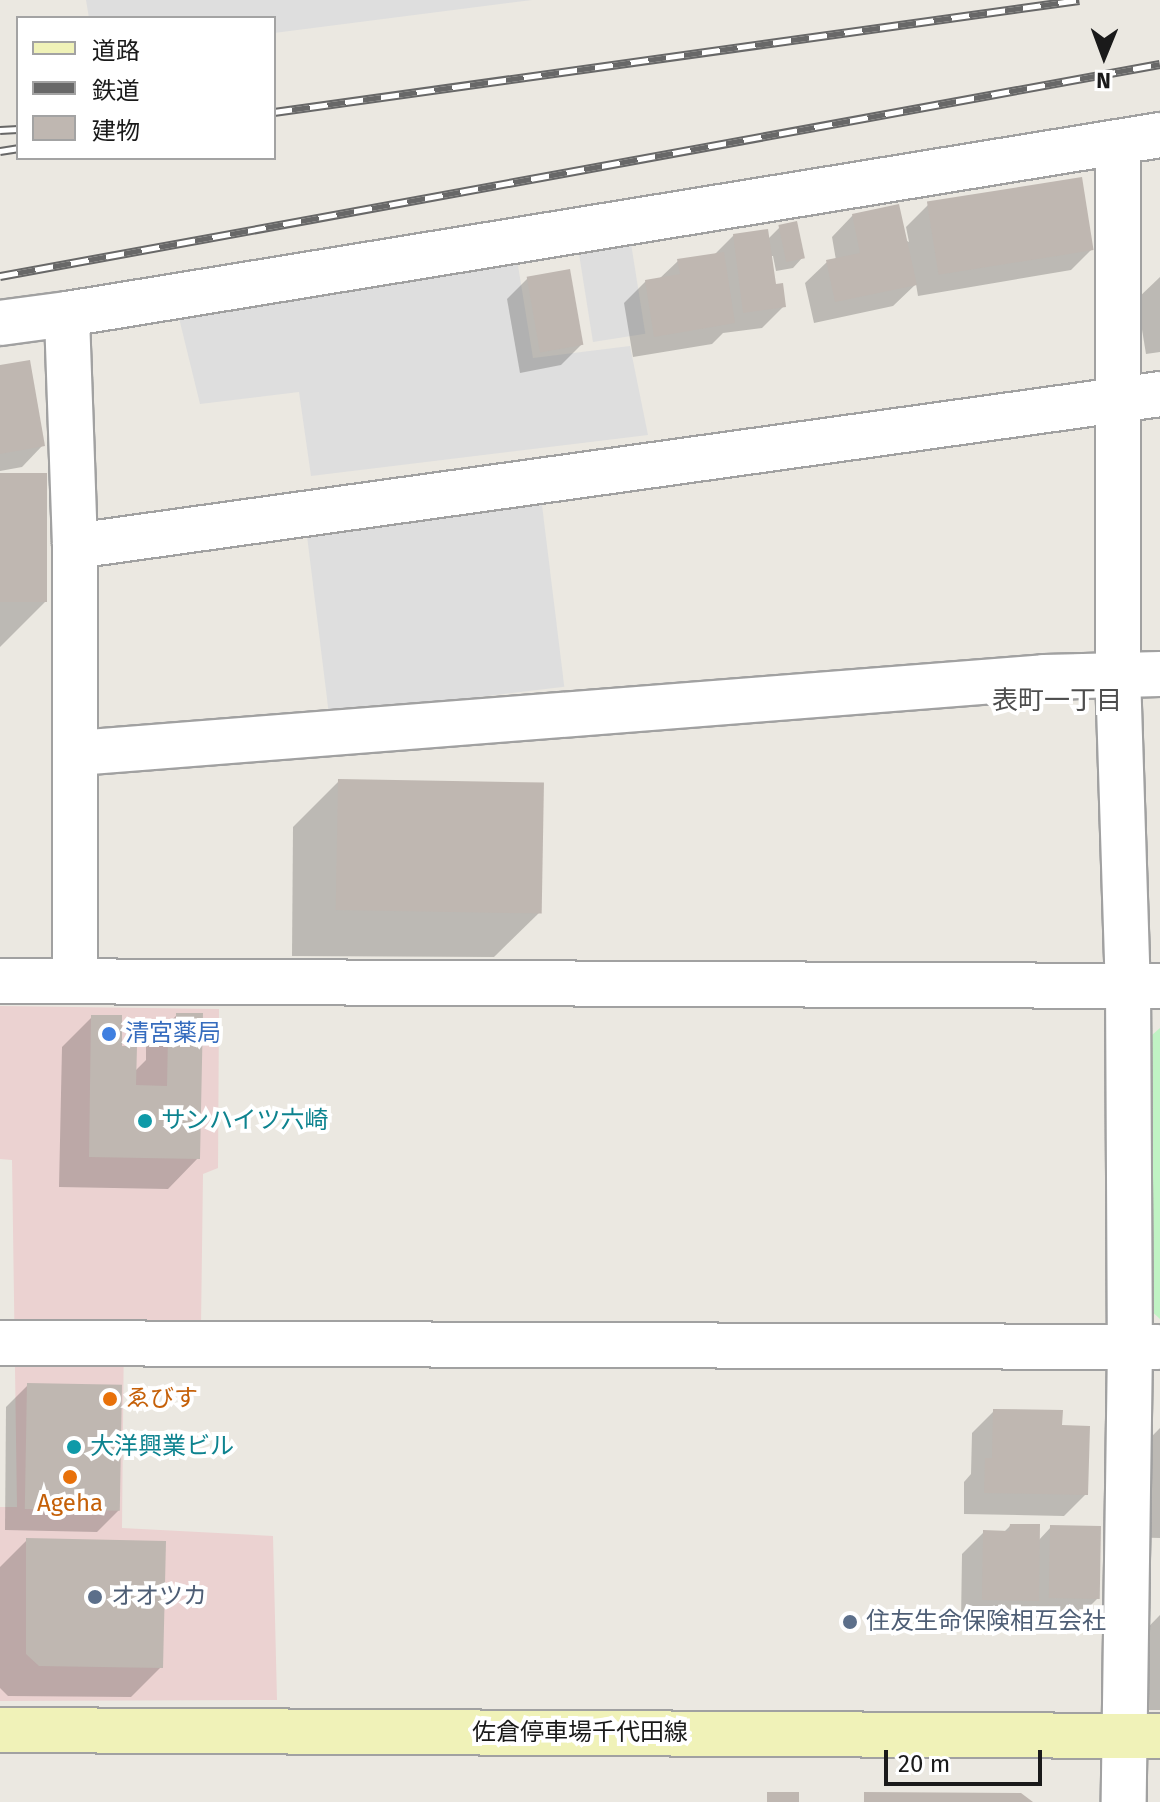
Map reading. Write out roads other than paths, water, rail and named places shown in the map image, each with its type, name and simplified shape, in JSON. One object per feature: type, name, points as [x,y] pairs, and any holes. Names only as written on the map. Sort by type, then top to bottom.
[{"type":"main road","name":"佐倉停車場千代田線","points":[[0,1730],[1142,1736]]},
{"type":"street","points":[[0,323],[1160,135]]},
{"type":"street","points":[[1118,142],[1140,397],[1139,674],[1144,985],[1142,1736],[1124,1802]]},
{"type":"street","points":[[67,314],[75,546],[75,981]]},
{"type":"street","points":[[75,546],[1140,397]]},
{"type":"street","points":[[77,753],[1139,674]]},
{"type":"street","points":[[0,981],[1144,985]]},
{"type":"street","points":[[0,1343],[1145,1346]]},
{"type":"railway","points":[[276,112],[1079,0]]},
{"type":"railway","points":[[0,276],[1160,64]]},
{"type":"railway","points":[[0,130],[16,129]]},
{"type":"railway","points":[[0,151],[16,148]]},
{"type":"place","name":"清宮薬局","points":[[109,1034]]},
{"type":"place","name":"サンハイツ六崎","points":[[145,1121]]},
{"type":"place","name":"ゑびす","points":[[110,1399]]},
{"type":"place","name":"大洋興業ビル","points":[[74,1447]]},
{"type":"place","name":"Ageha","points":[[70,1477]]},
{"type":"place","name":"オオツカ","points":[[95,1597]]},
{"type":"place","name":"住友生命保険相互会社","points":[[850,1622]]},
{"type":"district","name":"表町一丁目","points":[[1057,701]]}]
